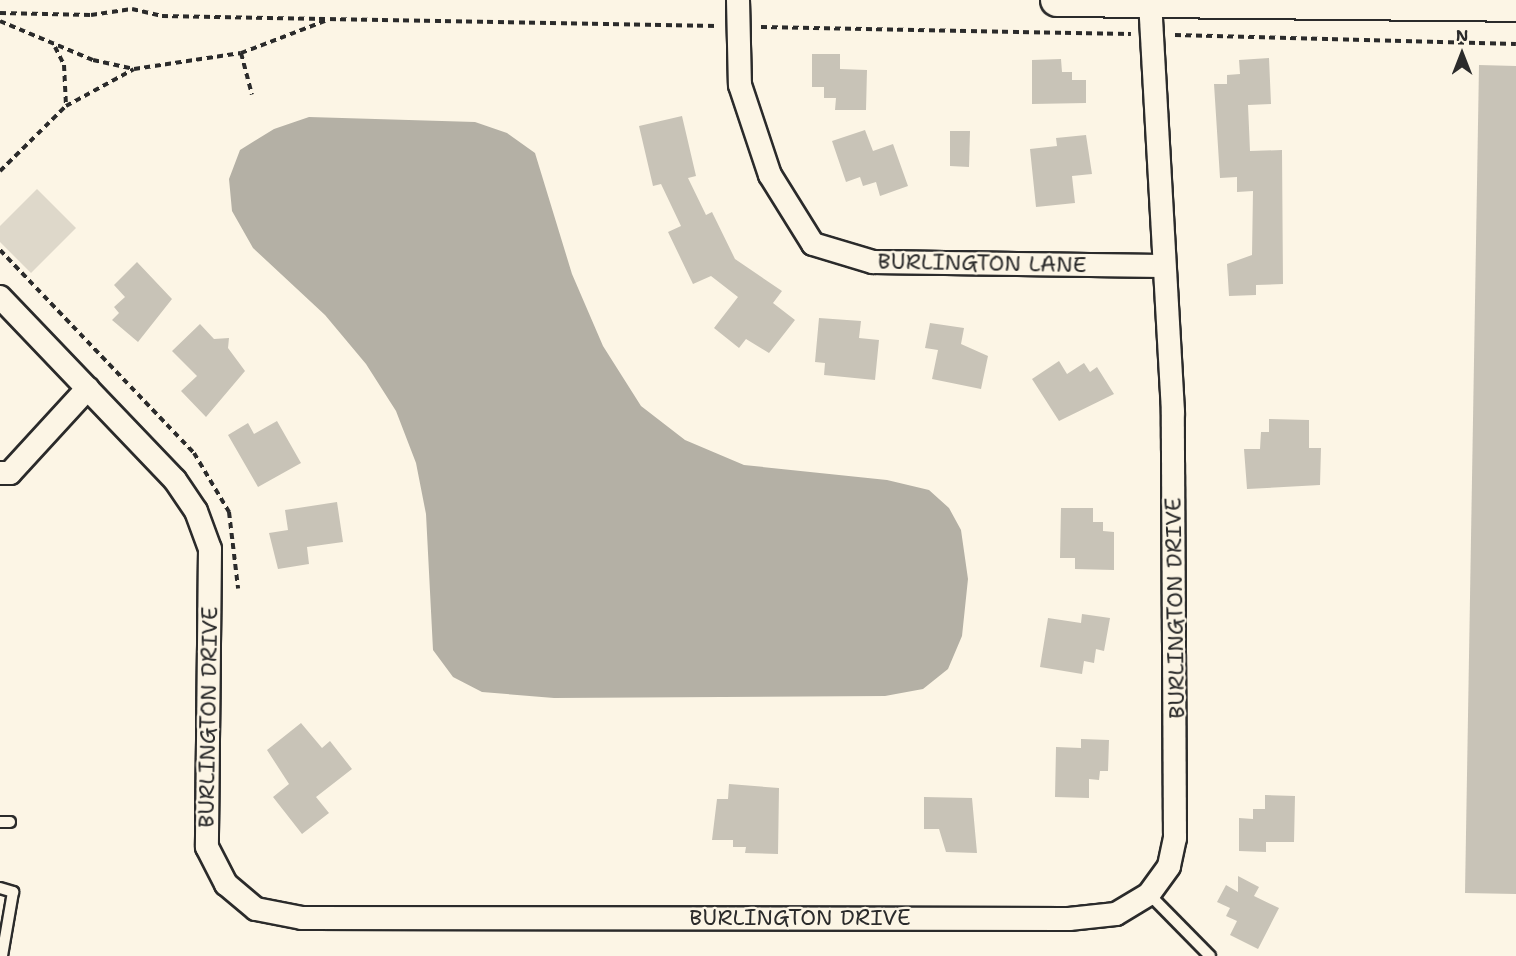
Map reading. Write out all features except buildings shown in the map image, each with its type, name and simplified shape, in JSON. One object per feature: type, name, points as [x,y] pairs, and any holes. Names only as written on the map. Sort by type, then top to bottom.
[{"type":"street","name":"BURLINGTON LANE","points":[[738,0],[740,85],[770,175],[813,244],[873,262],[1162,266]]},
{"type":"street","points":[[1057,0],[1516,5]]},
{"type":"street","name":"BURLINGTON DRIVE","points":[[0,297],[175,480],[196,511],[210,549],[207,847],[226,884],[256,909],[302,918],[1070,919],[1116,914],[1149,894],[1169,866],[1175,838],[1173,412],[1162,266],[1150,1]]},
{"type":"street","points":[[0,472],[10,473],[88,388]]},
{"type":"lane","points":[[0,888],[13,892],[2,956]]},
{"type":"lane","points":[[1149,894],[1210,956]]},
{"type":"path","points":[[0,171],[66,106],[134,69],[240,53],[328,19]]},
{"type":"path","points":[[0,21],[55,47],[134,69]]},
{"type":"path","points":[[55,47],[64,65],[66,106]]},
{"type":"path","points":[[240,53],[252,95]]},
{"type":"shaded area","points":[[309,117],[475,122],[507,133],[535,153],[572,274],[603,346],[641,406],[685,440],[744,465],[887,480],[929,490],[949,508],[961,530],[968,579],[962,636],[948,669],[923,689],[885,696],[554,698],[482,692],[453,677],[433,650],[426,514],[416,463],[396,411],[366,364],[325,315],[253,248],[232,211],[229,179],[240,150],[274,129]]},
{"type":"shaded area","points":[[37,189],[76,228],[31,273],[0,242],[0,226]]}]
